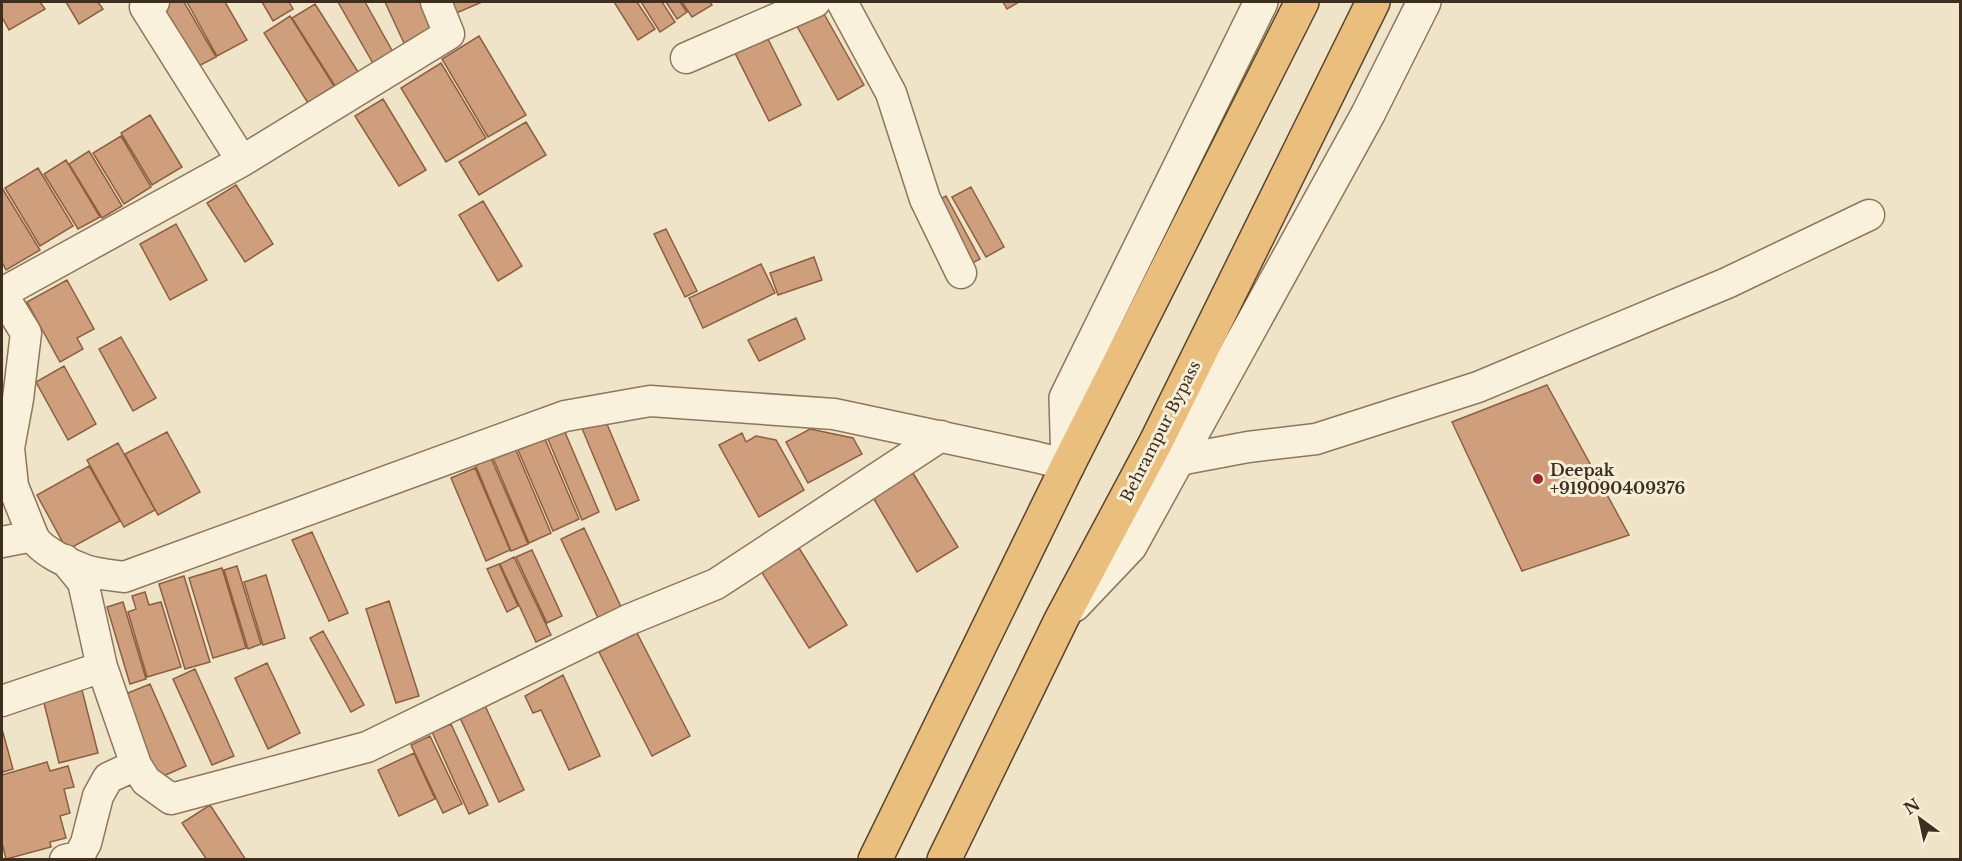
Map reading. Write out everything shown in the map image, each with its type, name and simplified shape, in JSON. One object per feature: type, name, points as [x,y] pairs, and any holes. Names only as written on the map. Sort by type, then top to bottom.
[{"type":"highway","points":[[875,860],[1068,465],[1302,2]]},
{"type":"highway","name":"Behrampur Bypass","points":[[944,860],[1061,620],[1156,442],[1373,2]]},
{"type":"street","points":[[154,2],[146,7],[243,161]]},
{"type":"street","points":[[436,2],[449,34],[243,161],[2,294],[26,333],[9,448],[13,486],[35,542],[87,571],[124,577],[565,416],[650,401],[834,414],[1036,456],[1068,465],[1066,399],[1261,2]]},
{"type":"street","points":[[686,58],[815,2]]},
{"type":"street","points":[[842,2],[891,93],[925,199],[961,273]]},
{"type":"street","points":[[1061,620],[1130,546],[1368,114],[1424,2]]},
{"type":"street","points":[[1179,460],[1248,447],[1316,439],[1478,387],[1727,283],[1869,215]]},
{"type":"street","points":[[65,560],[83,582],[102,667],[136,765],[146,781],[171,799],[367,747],[628,620],[716,584],[941,436]]},
{"type":"street","points":[[2,542],[33,536]]},
{"type":"street","points":[[2,701],[102,667]]},
{"type":"street","points":[[65,860],[79,856],[86,843],[98,796],[108,777],[136,765]]},
{"type":"building","points":[[2,2],[40,2],[45,9],[9,30],[2,17]]},
{"type":"building","points":[[66,2],[98,2],[103,9],[79,24]]},
{"type":"building","points":[[160,2],[184,2],[216,57],[193,69]]},
{"type":"building","points":[[187,2],[225,2],[247,40],[217,56]]},
{"type":"building","points":[[262,2],[289,2],[293,9],[273,21]]},
{"type":"building","points":[[338,2],[365,2],[394,54],[374,65]]},
{"type":"building","points":[[385,2],[421,2],[434,28],[404,43]]},
{"type":"building","points":[[449,2],[482,2],[454,14]]},
{"type":"building","points":[[614,2],[637,2],[655,29],[638,40]]},
{"type":"building","points":[[641,2],[662,2],[675,22],[660,32]]},
{"type":"building","points":[[666,2],[680,2],[687,12],[677,19]]},
{"type":"building","points":[[682,2],[710,2],[712,5],[692,17]]},
{"type":"building","points":[[1003,2],[1019,2],[1007,9]]},
{"type":"building","points":[[315,4],[360,75],[337,89],[292,18]]},
{"type":"building","points":[[819,5],[864,85],[838,100],[793,19]]},
{"type":"building","points":[[290,16],[334,86],[308,103],[264,33]]},
{"type":"building","points":[[763,29],[801,105],[769,121],[731,45]]},
{"type":"building","points":[[479,36],[526,115],[488,137],[442,59]]},
{"type":"building","points":[[441,63],[486,138],[446,162],[401,88]]},
{"type":"building","points":[[383,99],[426,170],[399,186],[355,116]]},
{"type":"building","points":[[150,115],[182,167],[152,185],[121,133]]},
{"type":"building","points":[[526,122],[546,155],[479,195],[459,162]]},
{"type":"building","points":[[121,136],[151,187],[124,204],[93,153]]},
{"type":"building","points":[[89,151],[122,206],[102,218],[69,164]]},
{"type":"building","points":[[66,160],[100,217],[78,229],[44,174]]},
{"type":"building","points":[[38,168],[73,226],[40,246],[5,188]]},
{"type":"building","points":[[236,185],[273,244],[245,262],[207,203]]},
{"type":"building","points":[[971,187],[1004,247],[986,257],[952,197]]},
{"type":"building","points":[[2,188],[40,250],[6,270],[2,262]]},
{"type":"building","points":[[946,196],[980,259],[967,266],[933,203]]},
{"type":"building","points":[[483,201],[522,266],[498,281],[459,215]]},
{"type":"building","points":[[176,224],[207,280],[170,300],[140,244]]},
{"type":"building","points":[[666,229],[697,291],[685,297],[654,234]]},
{"type":"building","points":[[814,257],[822,280],[778,295],[770,273]]},
{"type":"building","points":[[761,264],[775,293],[703,328],[689,298]]},
{"type":"building","points":[[67,280],[94,329],[77,338],[83,349],[60,362],[27,302]]},
{"type":"building","points":[[796,318],[805,339],[759,361],[748,340]]},
{"type":"building","points":[[121,337],[156,398],[133,411],[99,349]]},
{"type":"building","points":[[64,366],[96,424],[68,440],[36,382]]},
{"type":"building","name":"Deepak +919090409376","points":[[1547,385],[1629,535],[1522,571],[1452,422]]},
{"type":"building","points":[[604,417],[639,500],[616,510],[581,426]]},
{"type":"building","points":[[810,429],[853,438],[862,454],[808,483],[786,442]]},
{"type":"building","points":[[564,430],[599,512],[582,520],[547,437]]},
{"type":"building","points":[[167,432],[200,492],[158,515],[125,454]]},
{"type":"building","points":[[742,433],[746,442],[756,436],[776,440],[804,490],[759,517],[719,445]]},
{"type":"building","points":[[545,439],[579,519],[553,531],[518,450]]},
{"type":"building","points":[[118,443],[155,510],[124,527],[87,460]]},
{"type":"building","points":[[515,448],[551,533],[529,543],[493,458]]},
{"type":"building","points":[[491,458],[528,544],[511,551],[475,464]]},
{"type":"building","points":[[89,466],[120,521],[67,550],[37,495]]},
{"type":"building","points":[[475,468],[510,550],[486,561],[451,478]]},
{"type":"building","points":[[911,470],[958,547],[917,572],[871,494]]},
{"type":"building","points":[[584,528],[622,609],[599,620],[561,539]]},
{"type":"building","points":[[312,532],[348,613],[329,621],[292,540]]},
{"type":"building","points":[[799,548],[847,625],[809,648],[761,571]]},
{"type":"building","points":[[532,550],[562,616],[547,623],[516,557]]},
{"type":"building","points":[[514,557],[551,635],[536,642],[500,564]]},
{"type":"building","points":[[499,564],[518,606],[507,612],[487,569]]},
{"type":"building","points":[[237,566],[261,644],[248,649],[224,570]]},
{"type":"building","points":[[222,568],[246,648],[213,658],[189,578]]},
{"type":"building","points":[[266,575],[285,638],[263,645],[244,582]]},
{"type":"building","points":[[184,576],[210,662],[185,669],[159,584]]},
{"type":"building","points":[[145,592],[149,605],[161,602],[181,667],[147,677],[128,612],[136,609],[132,596]]},
{"type":"building","points":[[389,601],[419,696],[396,703],[366,609]]},
{"type":"building","points":[[123,602],[146,679],[130,684],[107,607]]},
{"type":"building","points":[[323,631],[364,705],[351,712],[310,638]]},
{"type":"building","points":[[637,633],[690,736],[652,756],[599,652]]},
{"type":"building","points":[[267,663],[300,733],[268,749],[235,678]]},
{"type":"building","points":[[195,669],[234,756],[212,765],[173,679]]},
{"type":"building","points":[[563,675],[600,756],[569,770],[541,710],[533,713],[525,696]]},
{"type":"building","points":[[150,684],[186,766],[152,781],[116,698]]},
{"type":"building","points":[[82,690],[98,753],[59,763],[43,699]]},
{"type":"building","points":[[481,697],[524,790],[499,802],[456,709]]},
{"type":"building","points":[[451,724],[488,805],[469,814],[432,732]]},
{"type":"building","points":[[2,729],[13,769],[3,772],[2,768]]},
{"type":"building","points":[[430,736],[462,804],[443,813],[411,745]]},
{"type":"building","points":[[414,753],[435,799],[399,816],[378,770]]},
{"type":"building","points":[[47,762],[50,771],[68,766],[74,787],[64,789],[70,813],[60,816],[66,838],[50,842],[51,847],[6,859],[2,843],[2,775]]},
{"type":"building","points":[[210,805],[246,860],[207,860],[182,823]]},
{"type":"place","name":"Deepak +919090409376","points":[[1538,479]]}]
